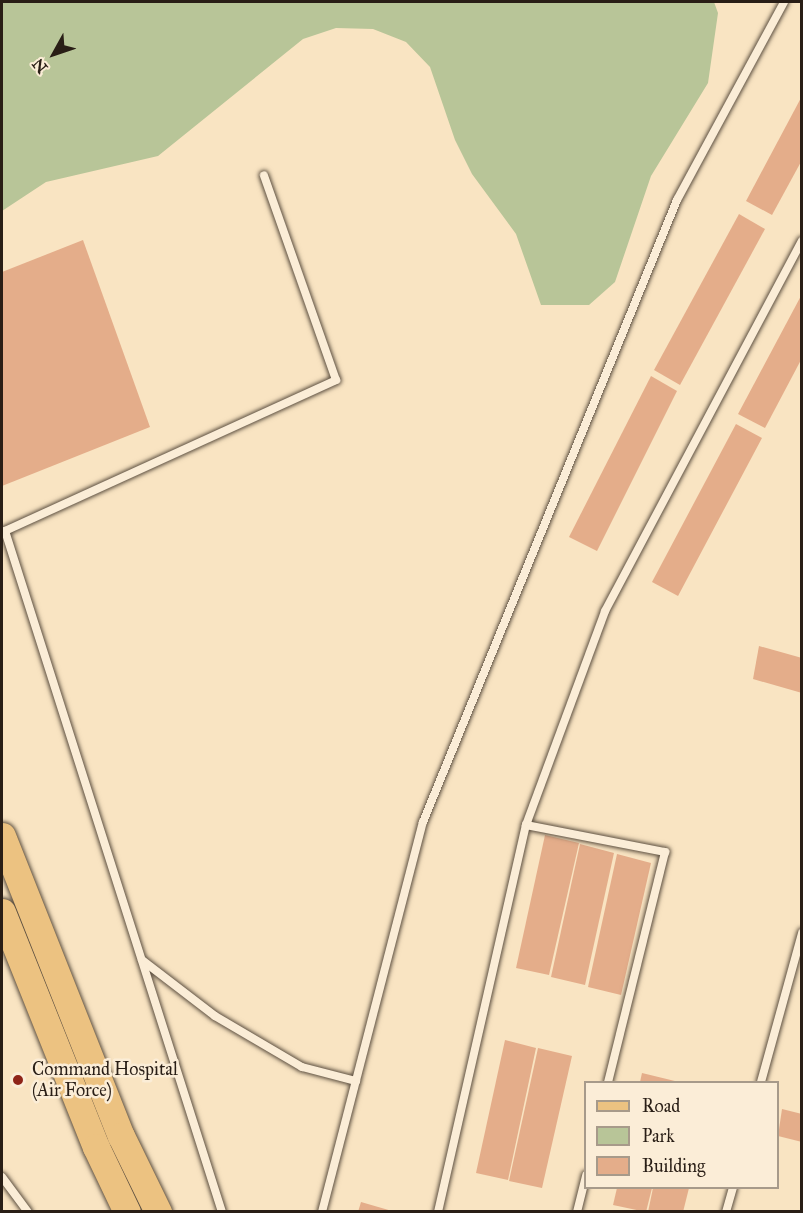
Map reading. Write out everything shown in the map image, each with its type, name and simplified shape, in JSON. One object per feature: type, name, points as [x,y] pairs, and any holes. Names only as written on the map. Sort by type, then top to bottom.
[{"type":"main road","points":[[2,836],[121,1136],[159,1212]]},
{"type":"main road","points":[[2,912],[96,1147],[127,1212]]},
{"type":"lane","points":[[322,1212],[423,822],[677,200],[784,2]]},
{"type":"lane","points":[[222,1212],[5,531],[336,381],[264,175]]},
{"type":"lane","points":[[438,1212],[526,825],[605,611],[801,241]]},
{"type":"lane","points":[[526,825],[665,852],[608,1081]]},
{"type":"lane","points":[[762,1081],[801,933]]},
{"type":"lane","points":[[142,960],[215,1016],[302,1067],[356,1081]]},
{"type":"lane","points":[[2,1177],[28,1212]]},
{"type":"lane","points":[[577,1212],[584,1180]]},
{"type":"lane","points":[[726,1212],[733,1189]]},
{"type":"green space","points":[[2,2],[714,2],[718,13],[708,83],[651,176],[615,282],[589,305],[541,305],[516,234],[472,174],[455,140],[430,67],[406,42],[373,29],[336,28],[303,39],[158,156],[46,182],[2,211]]},
{"type":"building","points":[[802,96],[802,160],[772,215],[746,201]]},
{"type":"building","points":[[739,214],[765,229],[680,385],[654,370]]},
{"type":"building","points":[[83,240],[150,427],[2,486],[2,272]]},
{"type":"building","points":[[802,294],[802,358],[765,428],[738,414]]},
{"type":"building","points":[[651,376],[677,391],[597,551],[569,537]]},
{"type":"building","points":[[736,424],[762,438],[678,596],[652,582]]},
{"type":"building","points":[[759,646],[802,658],[802,693],[753,679]]},
{"type":"building","points":[[545,835],[579,843],[549,975],[516,968]]},
{"type":"building","points":[[580,844],[614,853],[585,985],[551,977]]},
{"type":"building","points":[[617,854],[651,863],[621,995],[588,987]]},
{"type":"building","points":[[505,1040],[536,1048],[508,1180],[476,1173]]},
{"type":"building","points":[[538,1048],[572,1056],[542,1188],[509,1181]]},
{"type":"building","points":[[642,1073],[675,1081],[640,1081]]},
{"type":"building","points":[[782,1109],[802,1114],[802,1142],[779,1136]]},
{"type":"building","points":[[617,1189],[652,1189],[646,1212],[613,1205]]},
{"type":"building","points":[[653,1189],[689,1189],[683,1212],[648,1212]]},
{"type":"building","points":[[361,1202],[392,1211],[392,1212],[358,1212]]},
{"type":"place","name":"Command Hospital (Air Force)","points":[[18,1080]]}]
